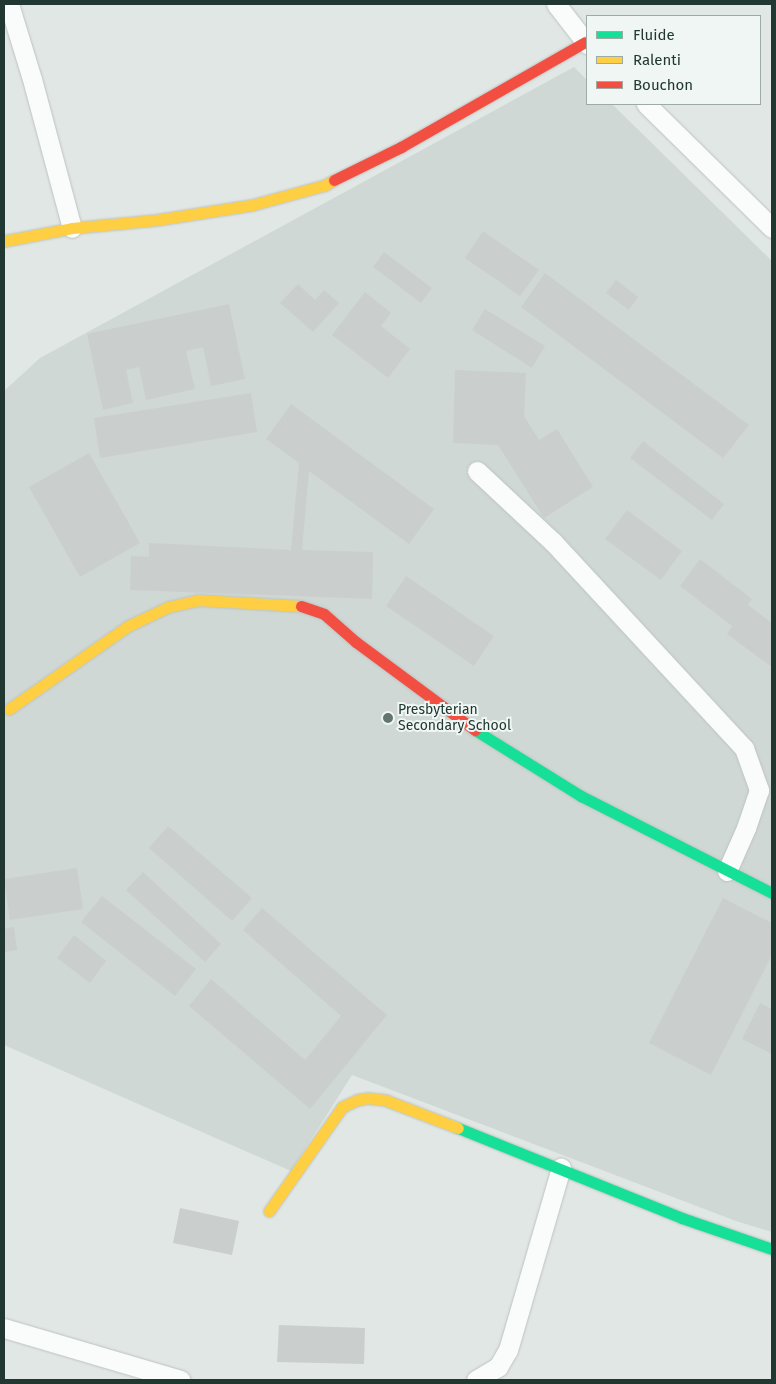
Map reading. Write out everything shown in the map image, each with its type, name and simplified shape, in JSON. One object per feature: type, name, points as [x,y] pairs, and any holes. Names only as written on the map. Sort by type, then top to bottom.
[{"type":"street","points":[[9,4],[32,79],[72,228]]},
{"type":"street","points":[[4,241],[72,228],[156,220],[252,205],[325,186],[401,147],[586,43],[556,4]]},
{"type":"street","points":[[647,105],[772,228]]},
{"type":"street","points":[[476,471],[553,542],[744,748],[758,790],[746,828],[727,870]]},
{"type":"street","points":[[9,709],[128,626],[168,606],[198,600],[297,605],[324,614],[356,642],[463,722],[573,791],[772,893]]},
{"type":"street","points":[[269,1211],[342,1107],[357,1100],[367,1098],[384,1100],[561,1168],[682,1218],[772,1248]]},
{"type":"street","points":[[476,1380],[498,1367],[508,1350],[561,1168]]},
{"type":"street","points":[[4,1328],[181,1380]]},
{"type":"shaded area","name":"Presbyterian Secondary School","points":[[574,67],[586,79],[586,105],[613,105],[772,261],[772,1232],[736,1221],[352,1075],[291,1171],[4,1045],[4,391],[40,358]]},
{"type":"building","points":[[483,231],[539,270],[520,296],[465,258]]},
{"type":"building","points":[[384,252],[432,288],[421,303],[373,267]]},
{"type":"building","points":[[545,273],[749,425],[723,458],[521,307]]},
{"type":"building","points":[[616,280],[638,297],[629,310],[606,293]]},
{"type":"building","points":[[298,284],[315,300],[324,290],[339,303],[313,332],[280,303]]},
{"type":"building","points":[[365,292],[391,313],[381,326],[410,349],[388,378],[332,335]]},
{"type":"building","points":[[229,304],[245,379],[211,386],[203,347],[186,351],[195,389],[146,400],[139,367],[126,370],[133,403],[103,410],[87,334]]},
{"type":"building","points":[[485,309],[545,346],[532,368],[472,330]]},
{"type":"building","points":[[455,370],[526,373],[524,416],[539,440],[557,429],[593,487],[544,518],[498,445],[453,443]]},
{"type":"building","points":[[251,393],[257,432],[100,458],[94,418]]},
{"type":"building","points":[[291,404],[434,509],[409,544],[309,471],[302,550],[373,552],[372,599],[130,590],[131,556],[149,557],[149,543],[291,550],[299,463],[266,439]]},
{"type":"building","points":[[643,441],[724,504],[712,520],[630,458]]},
{"type":"building","points":[[89,453],[140,543],[80,577],[29,487]]},
{"type":"building","points":[[627,510],[682,551],[661,580],[605,539]]},
{"type":"building","points":[[700,559],[752,599],[748,605],[772,623],[772,667],[727,634],[732,626],[680,586]]},
{"type":"building","points":[[406,576],[494,636],[474,666],[386,606]]},
{"type":"building","points":[[168,826],[252,898],[232,921],[149,848]]},
{"type":"building","points":[[77,868],[83,909],[10,920],[4,879]]},
{"type":"building","points":[[143,872],[221,944],[205,962],[126,890]]},
{"type":"building","points":[[102,896],[196,969],[175,996],[81,922]]},
{"type":"building","points":[[723,898],[772,923],[772,955],[711,1075],[649,1043]]},
{"type":"building","points":[[262,908],[387,1015],[310,1109],[189,1006],[211,979],[305,1060],[341,1016],[243,930]]},
{"type":"building","points":[[14,927],[17,950],[4,952],[4,929]]},
{"type":"building","points":[[74,935],[106,961],[90,983],[57,958]]},
{"type":"building","points":[[760,1003],[772,1009],[772,1054],[742,1039]]},
{"type":"building","points":[[180,1208],[239,1221],[232,1255],[173,1243]]},
{"type":"building","points":[[279,1325],[365,1328],[364,1364],[277,1362]]},
{"type":"traffic: fast","points":[[475,730],[581,796],[772,893]]},
{"type":"traffic: fast","points":[[458,1128],[682,1218],[772,1249]]},
{"type":"traffic: slow","points":[[4,241],[72,228],[156,220],[252,205],[325,185],[334,180]]},
{"type":"traffic: slow","points":[[9,709],[128,626],[168,607],[198,600],[301,606]]},
{"type":"traffic: slow","points":[[269,1211],[342,1107],[357,1100],[367,1098],[385,1100],[458,1128]]},
{"type":"traffic: jam","points":[[334,180],[401,147],[585,42]]},
{"type":"traffic: jam","points":[[301,606],[324,614],[356,642],[475,730]]},
{"type":"place","name":"Presbyterian Secondary School","points":[[388,718]]}]
